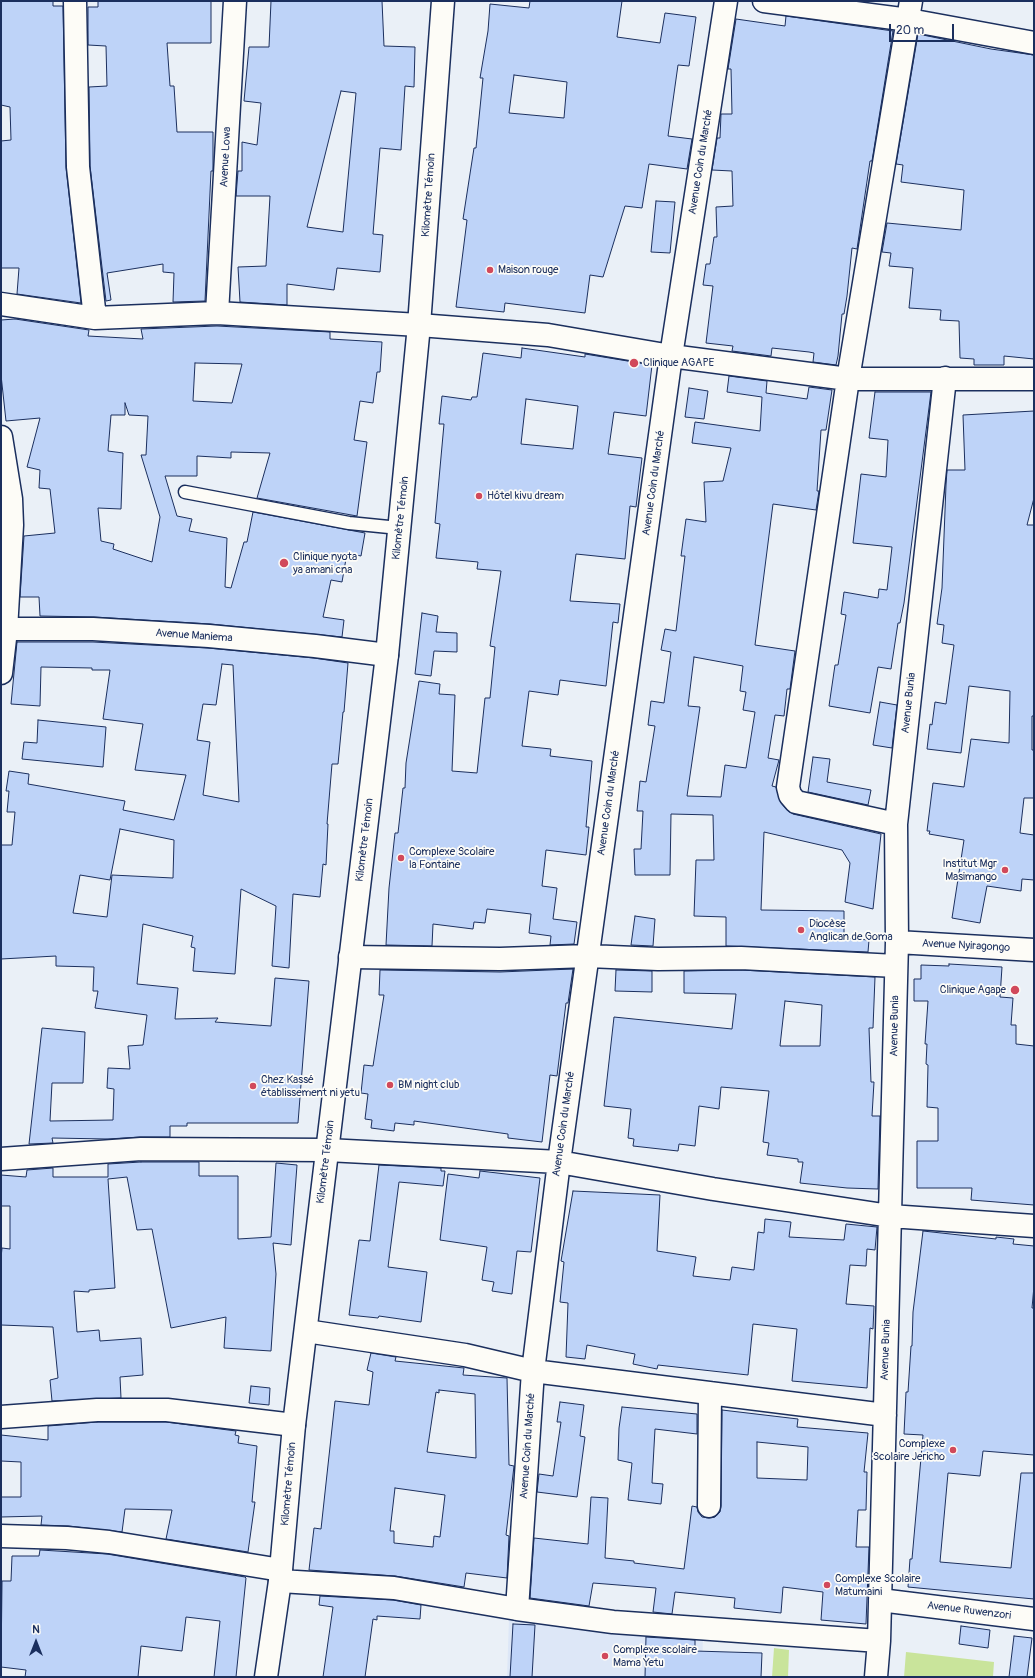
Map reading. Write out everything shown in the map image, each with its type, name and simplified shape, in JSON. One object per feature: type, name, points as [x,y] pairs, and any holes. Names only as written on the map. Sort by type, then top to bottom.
[{"type":"street","points":[[75,1],[78,167],[95,318]]},
{"type":"street","name":"Avenue Lowa","points":[[216,313],[235,1]]},
{"type":"street","name":"Kilomètre Témoin","points":[[266,1677],[281,1575],[294,1425],[387,655],[420,325],[443,1]]},
{"type":"street","name":"Avenue Coin du Marché","points":[[517,1609],[533,1370],[559,1162],[671,356],[726,1]]},
{"type":"street","points":[[764,1],[910,10],[1034,43]]},
{"type":"street","points":[[896,824],[796,802],[790,795],[788,787],[848,379],[910,10]]},
{"type":"street","points":[[1,304],[95,318],[216,313],[420,325],[548,335],[671,356],[848,379],[1034,379]]},
{"type":"street","name":"Avenue Bunia","points":[[876,1677],[879,1641],[897,942],[896,824],[945,378]]},
{"type":"street","points":[[1,437],[11,499],[12,519],[1,673]]},
{"type":"street","name":"Avenue Maniema","points":[[3,630],[93,629],[208,636],[316,646],[387,655]]},
{"type":"street","name":"Avenue Nyiragongo","points":[[897,942],[1034,950]]},
{"type":"street","points":[[350,957],[500,959],[588,956],[658,959],[741,958],[896,966]]},
{"type":"street","points":[[1,1158],[141,1149],[327,1150],[559,1162],[713,1189],[890,1216],[1034,1226]]},
{"type":"street","points":[[306,1331],[465,1355],[533,1370],[885,1415]]},
{"type":"street","points":[[709,1506],[710,1393]]},
{"type":"street","points":[[1,1417],[96,1410],[167,1410],[294,1425]]},
{"type":"street","points":[[1,1536],[67,1538],[109,1542],[281,1575],[394,1588],[517,1609],[613,1622],[879,1641]]},
{"type":"street","name":"Avenue Ruwenzori","points":[[880,1600],[1034,1619]]},
{"type":"lane","points":[[184,492],[349,523],[400,528]]},
{"type":"shaded area","name":"Complexe scolaire Mama Yetu","points":[[509,1618],[703,1635],[702,1677],[507,1677]]},
{"type":"green space","points":[[774,1648],[789,1650],[788,1677],[772,1677]]},
{"type":"green space","points":[[906,1652],[994,1662],[993,1677],[904,1677]]},
{"type":"building","points":[[1,1],[53,1],[53,6],[63,6],[66,167],[81,303],[17,294],[19,268],[1,268],[1,141],[11,140],[10,107],[1,105]]},
{"type":"building","points":[[98,1],[211,1],[211,43],[167,43],[170,86],[174,86],[177,132],[213,132],[213,171],[211,171],[205,301],[173,302],[174,273],[163,272],[163,264],[107,273],[111,300],[106,301],[90,166],[89,87],[107,86],[106,46],[88,45],[88,7],[98,7]]},
{"type":"building","points":[[271,1],[382,1],[384,46],[415,47],[414,87],[405,86],[401,150],[380,148],[373,234],[383,235],[380,272],[337,268],[334,290],[287,284],[287,305],[240,302],[238,267],[266,266],[270,196],[236,196],[238,171],[242,171],[242,142],[257,145],[261,103],[244,101],[249,47],[269,47]],"holes":[[[341,91],[356,93],[343,232],[307,227]]]},
{"type":"building","points":[[530,1],[622,1],[617,37],[660,43],[665,13],[696,17],[689,66],[678,65],[668,136],[692,139],[687,169],[649,164],[642,208],[625,206],[603,277],[590,275],[585,313],[505,303],[504,312],[456,307],[467,220],[463,219],[474,148],[476,148],[483,78],[480,78],[488,31],[490,4],[529,8]],"holes":[[[514,75],[567,82],[564,118],[509,113]]]},
{"type":"building","points":[[786,16],[893,31],[872,161],[870,161],[857,249],[852,248],[847,296],[844,314],[842,314],[836,365],[813,362],[814,353],[809,352],[772,348],[771,356],[732,351],[733,346],[706,343],[713,286],[703,285],[706,264],[710,264],[714,237],[717,237],[716,207],[733,206],[732,171],[712,170],[717,138],[720,138],[721,114],[732,114],[731,69],[728,69],[736,19],[785,26]]},
{"type":"building","points":[[918,34],[991,49],[1034,55],[1034,359],[1004,356],[1004,365],[974,365],[974,359],[960,358],[959,321],[940,320],[941,310],[909,308],[913,268],[889,266],[891,253],[882,252],[887,223],[961,230],[964,190],[901,182],[903,165],[896,164]]},
{"type":"building","points":[[656,201],[675,202],[670,253],[651,252]]},
{"type":"building","points":[[15,319],[89,330],[88,336],[143,339],[141,329],[217,326],[330,332],[330,339],[382,342],[380,372],[377,372],[373,403],[360,401],[354,440],[367,442],[357,516],[257,498],[270,453],[231,452],[231,458],[197,456],[197,476],[165,476],[177,516],[192,519],[189,531],[227,538],[225,587],[231,588],[244,542],[247,542],[253,512],[365,533],[361,556],[347,553],[342,582],[331,580],[323,617],[344,620],[342,637],[210,624],[94,617],[40,616],[39,597],[20,597],[24,536],[55,533],[50,489],[39,488],[40,470],[27,467],[40,418],[6,421],[1,375],[1,320]],"holes":[[[195,363],[242,364],[232,403],[193,401]],[[125,403],[129,415],[148,416],[146,455],[141,455],[160,517],[152,562],[113,549],[114,544],[101,541],[98,508],[121,509],[123,453],[108,451],[111,415],[125,415]]]},
{"type":"building","points":[[522,348],[585,357],[585,354],[652,365],[646,416],[614,412],[608,454],[642,458],[636,507],[630,506],[625,559],[576,554],[570,601],[620,604],[618,623],[613,622],[606,686],[560,680],[558,695],[529,691],[522,746],[551,749],[550,756],[592,761],[586,827],[589,827],[586,855],[546,850],[542,886],[557,888],[553,919],[577,922],[574,944],[550,945],[551,936],[529,933],[531,914],[487,909],[485,923],[474,922],[473,929],[433,924],[432,946],[386,945],[389,888],[395,833],[398,833],[403,788],[405,788],[406,763],[419,681],[440,684],[439,694],[455,695],[452,771],[477,773],[485,698],[490,698],[495,647],[490,646],[501,571],[477,569],[478,562],[436,558],[440,524],[435,523],[444,424],[439,424],[442,396],[471,400],[472,397],[477,397],[483,353],[521,358]],"holes":[[[526,399],[578,406],[573,449],[521,444]]]},
{"type":"building","points":[[729,376],[767,381],[766,393],[807,399],[809,387],[832,390],[826,430],[821,430],[817,491],[819,491],[816,510],[773,504],[755,645],[795,651],[790,689],[787,689],[784,716],[775,715],[768,758],[779,760],[772,786],[776,787],[781,803],[793,814],[881,834],[873,909],[845,902],[850,863],[842,850],[764,832],[761,910],[844,911],[844,938],[869,940],[868,952],[726,946],[726,917],[694,916],[696,860],[714,860],[713,815],[671,814],[670,875],[635,875],[634,849],[641,849],[643,811],[637,811],[640,781],[646,782],[655,726],[648,725],[651,701],[664,703],[671,652],[661,650],[665,629],[676,631],[685,556],[681,556],[686,519],[706,522],[704,482],[723,481],[731,448],[692,443],[695,422],[760,431],[762,397],[727,392]],"holes":[[[694,657],[743,666],[740,691],[746,692],[743,710],[755,712],[746,768],[725,765],[721,797],[687,796],[700,707],[688,706]]]},
{"type":"building","points":[[689,388],[708,391],[704,419],[685,417]]},
{"type":"building","points":[[875,392],[931,392],[904,603],[900,623],[898,623],[891,669],[878,667],[870,713],[829,706],[835,665],[838,665],[846,615],[841,614],[844,592],[878,598],[879,589],[887,590],[892,547],[853,543],[861,474],[886,477],[888,440],[869,438]]},
{"type":"building","points":[[1034,411],[1034,498],[1027,525],[1034,525],[1034,716],[1032,716],[1032,750],[1034,750],[1034,798],[1024,798],[1020,833],[1034,835],[1034,880],[1022,879],[1021,891],[987,886],[980,923],[952,918],[964,840],[929,834],[930,831],[927,831],[933,783],[964,787],[971,739],[1009,743],[1010,691],[969,686],[961,753],[927,749],[930,724],[932,725],[935,702],[946,704],[954,645],[942,643],[944,625],[937,624],[942,588],[947,470],[965,470],[963,415]]},
{"type":"building","points":[[422,613],[438,616],[436,632],[457,633],[457,652],[434,651],[431,676],[415,674]]},
{"type":"building","points":[[17,642],[93,642],[208,648],[314,658],[348,663],[338,764],[332,764],[327,824],[326,865],[323,864],[320,897],[293,894],[289,968],[272,966],[276,906],[241,889],[235,974],[193,971],[195,948],[191,947],[193,936],[143,924],[137,984],[178,988],[175,1019],[218,1018],[215,1022],[271,1026],[275,978],[309,981],[298,1123],[187,1123],[187,1126],[170,1126],[170,1137],[108,1139],[52,1138],[53,1143],[29,1144],[42,1028],[85,1032],[83,1083],[52,1083],[50,1121],[113,1120],[114,1089],[107,1088],[108,1068],[130,1069],[128,1046],[143,1045],[147,1015],[95,1008],[98,991],[93,991],[94,967],[56,966],[56,956],[1,959],[1,845],[12,845],[15,812],[7,812],[9,791],[6,791],[9,771],[29,774],[28,784],[125,801],[123,810],[174,820],[186,775],[135,770],[143,724],[103,719],[110,670],[92,670],[92,668],[41,667],[40,706],[11,704]],"holes":[[[222,664],[233,665],[239,802],[203,795],[210,742],[197,740],[203,704],[216,705]],[[120,829],[174,840],[173,878],[112,875],[107,917],[73,913],[80,875],[110,880]]]},
{"type":"building","points":[[880,702],[897,705],[892,748],[873,745]]},
{"type":"building","points":[[38,720],[106,727],[103,767],[22,759],[24,742],[37,743]]},
{"type":"building","points":[[813,757],[830,759],[827,782],[871,790],[868,805],[808,792]]},
{"type":"building","points":[[635,916],[655,919],[653,946],[631,945]]},
{"type":"building","points":[[949,964],[1002,967],[1000,997],[1013,998],[1011,1025],[1016,1025],[1016,1044],[1034,1046],[1034,1205],[971,1200],[972,1188],[917,1188],[917,1141],[938,1141],[938,1108],[927,1107],[928,1065],[926,1064],[927,1044],[925,1044],[928,1001],[914,1001],[914,979],[921,979],[921,965],[949,966]]},
{"type":"building","points":[[573,969],[568,1003],[566,1003],[557,1076],[550,1075],[542,1142],[508,1138],[508,1134],[414,1121],[414,1125],[395,1123],[394,1131],[371,1128],[372,1120],[365,1119],[368,1094],[361,1093],[364,1065],[373,1066],[384,995],[379,995],[380,970],[500,972]]},
{"type":"building","points":[[616,970],[652,971],[652,992],[615,991]]},
{"type":"building","points":[[741,970],[875,977],[873,1028],[869,1028],[871,1082],[874,1082],[872,1116],[880,1116],[878,1189],[847,1188],[800,1183],[803,1162],[798,1162],[798,1159],[767,1155],[769,1143],[763,1142],[769,1091],[721,1087],[719,1109],[699,1106],[695,1146],[679,1144],[678,1151],[633,1146],[634,1139],[628,1138],[631,1109],[604,1106],[614,1017],[732,1029],[736,994],[684,993],[684,971]],"holes":[[[785,1001],[822,1005],[820,1046],[780,1046]]]},
{"type":"building","points":[[141,1162],[199,1162],[199,1176],[238,1176],[238,1239],[271,1237],[276,1163],[297,1165],[291,1245],[273,1243],[276,1274],[271,1351],[224,1348],[226,1317],[171,1328],[152,1229],[137,1230],[127,1177],[108,1179],[115,1288],[89,1290],[89,1292],[74,1291],[77,1332],[99,1330],[100,1341],[141,1338],[143,1375],[120,1377],[121,1398],[52,1401],[50,1380],[58,1378],[53,1327],[1,1325],[1,1258],[2,1248],[10,1249],[10,1206],[1,1206],[1,1175],[26,1177],[27,1170],[53,1168],[53,1177],[108,1177],[108,1164]]},
{"type":"building","points":[[379,1165],[441,1168],[441,1171],[445,1171],[443,1186],[399,1182],[388,1267],[427,1272],[421,1322],[379,1316],[378,1318],[349,1315],[359,1240],[370,1241]]},
{"type":"building","points":[[480,1171],[540,1178],[531,1252],[517,1251],[512,1294],[492,1291],[494,1282],[482,1280],[487,1247],[440,1240],[448,1174],[479,1178]]},
{"type":"building","points":[[573,1191],[660,1195],[657,1251],[696,1257],[693,1276],[730,1280],[732,1267],[754,1270],[758,1232],[764,1233],[765,1219],[791,1222],[789,1237],[844,1240],[846,1224],[877,1227],[875,1250],[867,1249],[866,1266],[850,1265],[846,1304],[874,1306],[873,1329],[870,1328],[867,1388],[792,1381],[797,1329],[753,1324],[748,1375],[658,1365],[657,1369],[633,1364],[635,1354],[587,1345],[585,1359],[566,1357],[568,1303],[560,1302],[564,1262],[561,1261]]},
{"type":"building","points":[[923,1231],[996,1239],[996,1237],[1014,1239],[1013,1244],[1034,1246],[1034,1286],[1032,1308],[1034,1308],[1034,1455],[983,1451],[980,1476],[948,1473],[940,1562],[1011,1568],[1021,1473],[1034,1473],[1034,1599],[908,1587],[910,1559],[912,1559],[923,1435],[904,1434],[906,1392],[908,1392],[912,1346],[913,1312]]},
{"type":"building","points":[[371,1353],[396,1357],[395,1361],[464,1368],[463,1375],[507,1378],[509,1465],[514,1466],[506,1535],[509,1536],[507,1578],[466,1573],[464,1587],[395,1576],[309,1570],[314,1528],[321,1529],[335,1401],[369,1405],[373,1372],[367,1370]],"holes":[[[439,1390],[475,1394],[476,1458],[427,1452],[436,1392],[439,1393]],[[395,1488],[445,1495],[440,1537],[434,1536],[433,1547],[394,1543],[394,1531],[390,1531]]]},
{"type":"building","points":[[251,1386],[270,1388],[269,1405],[249,1403]]},
{"type":"building","points":[[560,1402],[584,1405],[580,1436],[585,1437],[577,1497],[537,1492],[539,1474],[553,1476],[561,1422],[557,1422]]},
{"type":"building","points":[[622,1407],[697,1414],[697,1434],[655,1429],[652,1483],[663,1484],[661,1504],[628,1500],[632,1463],[618,1460],[619,1428]]},
{"type":"building","points":[[722,1410],[798,1419],[797,1427],[868,1433],[864,1472],[867,1472],[866,1510],[858,1510],[856,1547],[869,1547],[866,1624],[821,1620],[823,1592],[783,1587],[781,1613],[734,1608],[735,1598],[675,1592],[672,1614],[653,1612],[656,1588],[593,1583],[589,1606],[530,1598],[534,1538],[588,1544],[591,1497],[608,1498],[605,1558],[684,1569],[692,1506],[697,1507],[698,1512],[702,1517],[709,1518],[715,1517],[720,1512]],"holes":[[[757,1442],[808,1447],[807,1480],[757,1478]]]},
{"type":"building","points":[[97,1422],[166,1422],[236,1431],[235,1435],[239,1436],[238,1443],[257,1446],[252,1502],[255,1502],[248,1552],[166,1539],[172,1510],[125,1509],[122,1532],[68,1526],[41,1525],[42,1516],[1,1517],[1,1497],[21,1497],[21,1462],[1,1461],[1,1435],[48,1440],[48,1426]]},
{"type":"building","points":[[40,1550],[107,1554],[245,1577],[236,1677],[214,1677],[220,1621],[186,1617],[182,1651],[141,1646],[138,1677],[25,1677],[26,1670],[1,1667],[2,1581],[11,1581],[12,1556],[39,1556]]},
{"type":"building","points":[[320,1596],[393,1600],[421,1605],[420,1619],[377,1616],[377,1620],[373,1619],[365,1677],[323,1677],[333,1607],[319,1605]]},
{"type":"building","points":[[513,1624],[535,1625],[532,1677],[510,1677]]},
{"type":"building","points":[[961,1626],[990,1630],[988,1648],[959,1644]]},
{"type":"building","points":[[1014,1636],[1032,1638],[1027,1677],[1009,1677]]},
{"type":"building","points":[[646,1637],[695,1640],[695,1651],[762,1653],[761,1677],[645,1677]]},
{"type":"place","name":"Maison rouge","points":[[490,270]]},
{"type":"place","name":"Clinique AGAPE","points":[[634,363]]},
{"type":"place","name":"Hôtel kivu dream","points":[[479,496]]},
{"type":"place","name":"Clinique nyota ya amani cna","points":[[284,563]]},
{"type":"place","name":"Complexe Scolaire la Fontaine","points":[[401,858]]},
{"type":"place","name":"Institut Mgr Masimango","points":[[1005,870]]},
{"type":"place","name":"Diocèse Anglican de Goma","points":[[801,930]]},
{"type":"place","name":"Clinique Agape","points":[[1015,990]]},
{"type":"place","name":"BM night club","points":[[390,1085]]},
{"type":"place","name":"Chez Kassé établissement ni yetu","points":[[253,1086]]},
{"type":"place","name":"Complexe Scolaire Jericho","points":[[953,1450]]},
{"type":"place","name":"Complexe Scolaire Matumaini","points":[[827,1585]]},
{"type":"place","name":"Complexe scolaire Mama Yetu","points":[[605,1656]]}]
